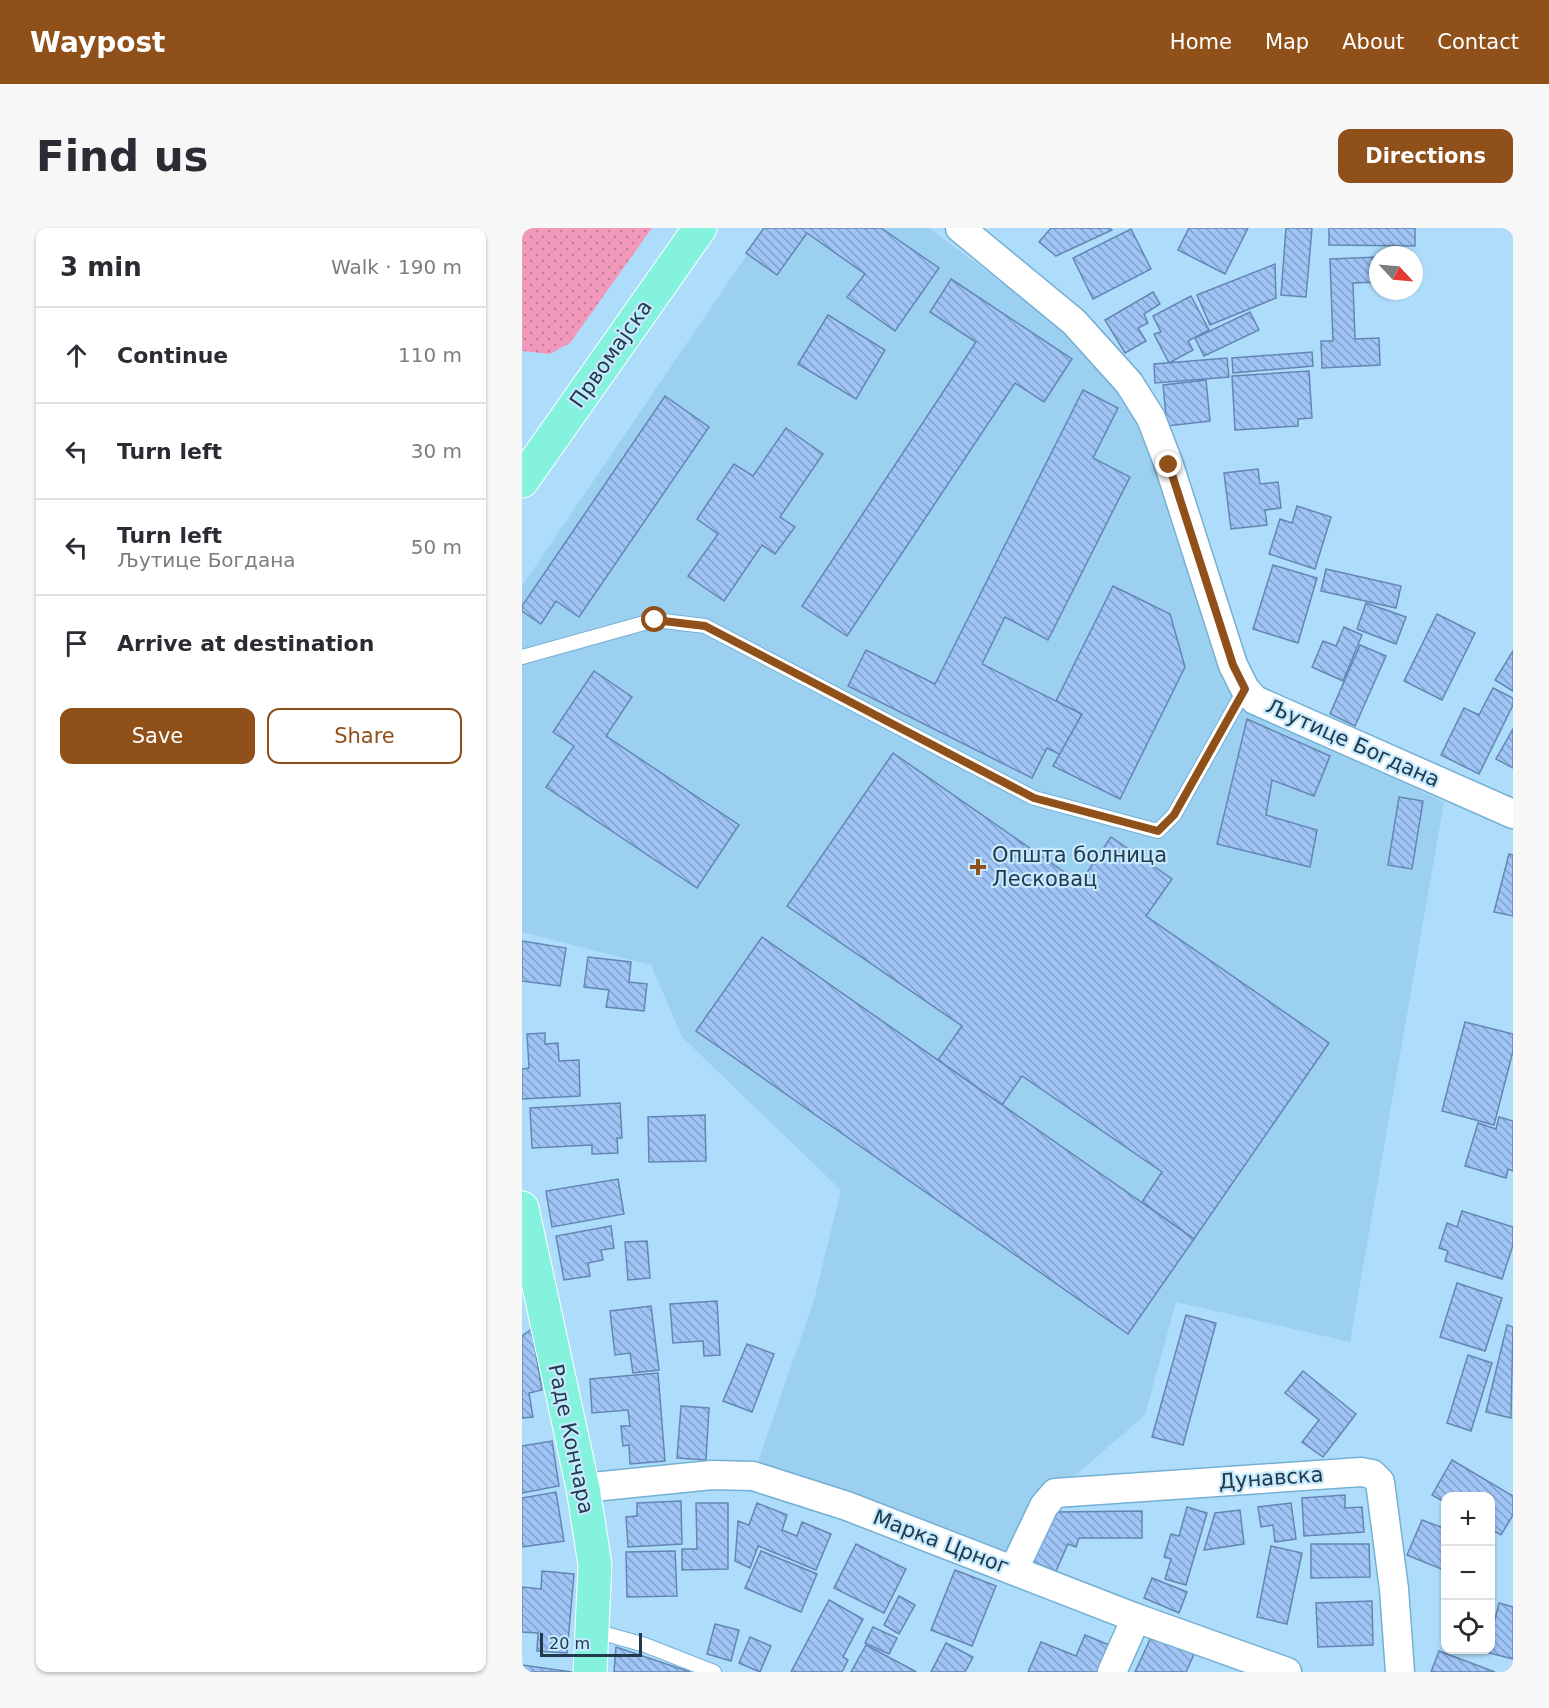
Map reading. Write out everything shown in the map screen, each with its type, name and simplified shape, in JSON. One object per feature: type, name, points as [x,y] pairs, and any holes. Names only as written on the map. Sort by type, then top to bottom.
[{"type":"main road","name":"Првомајска","points":[[522,481],[700,228]]},
{"type":"main road","name":"Раде Кончара","points":[[522,1208],[527,1259],[583,1488],[595,1565],[590,1672]]},
{"type":"street","name":"Љутице Богдана","points":[[960,228],[1074,322],[1129,383],[1151,418],[1169,465],[1233,665],[1245,689],[1255,700],[1513,814]]},
{"type":"street","name":"Дунавска","points":[[1014,1569],[1044,1506],[1054,1493],[1361,1472],[1372,1474],[1380,1482],[1394,1589],[1400,1672]]},
{"type":"street","name":"Марка Црног","points":[[583,1488],[712,1475],[753,1476],[799,1488],[1276,1670]]},
{"type":"street","points":[[1112,1672],[1136,1618]]},
{"type":"lane","points":[[522,657],[655,620],[705,626],[1034,798],[1158,831],[1174,815],[1245,689]]},
{"type":"lane","points":[[592,1630],[645,1645],[714,1672]]},
{"type":"shaded area","points":[[522,228],[652,228],[570,343],[550,354],[522,351]]},
{"type":"shaded area","name":"Општа болница Лесковац","points":[[765,228],[929,228],[1067,331],[1113,378],[1140,422],[1255,714],[1444,802],[1350,1342],[1176,1302],[1145,1415],[1055,1493],[1014,1569],[753,1476],[814,1300],[841,1190],[682,1037],[651,965],[522,932],[522,586]]},
{"type":"building","points":[[764,228],[881,228],[939,268],[895,331],[847,297],[865,274],[807,233],[777,275],[746,253]]},
{"type":"building","points":[[1051,228],[1110,228],[1112,230],[1056,256],[1039,242]]},
{"type":"building","points":[[1189,228],[1248,228],[1225,274],[1178,250]]},
{"type":"building","points":[[1286,228],[1312,228],[1306,297],[1281,295]]},
{"type":"building","points":[[1329,228],[1415,228],[1415,246],[1329,245]]},
{"type":"building","points":[[1131,229],[1151,269],[1093,299],[1073,258]]},
{"type":"building","points":[[1369,257],[1369,282],[1353,283],[1355,339],[1379,338],[1380,365],[1322,368],[1321,341],[1333,341],[1330,259]]},
{"type":"building","points":[[1275,264],[1276,298],[1210,325],[1197,295]]},
{"type":"building","points":[[951,279],[1072,359],[1044,402],[1015,383],[847,636],[802,606],[976,342],[930,312]]},
{"type":"building","points":[[1153,292],[1160,304],[1144,314],[1148,323],[1138,328],[1146,341],[1125,353],[1105,320]]},
{"type":"building","points":[[1191,296],[1209,330],[1188,341],[1193,350],[1169,363],[1154,334],[1161,332],[1153,316]]},
{"type":"building","points":[[1250,312],[1259,330],[1204,356],[1195,338]]},
{"type":"building","points":[[828,315],[885,350],[856,399],[798,364]]},
{"type":"building","points":[[1312,352],[1313,366],[1233,373],[1232,358]]},
{"type":"building","points":[[1227,358],[1229,377],[1155,383],[1154,364]]},
{"type":"building","points":[[1309,371],[1312,418],[1298,419],[1298,426],[1235,430],[1232,376]]},
{"type":"building","points":[[1206,380],[1210,421],[1167,426],[1163,385]]},
{"type":"building","points":[[1083,390],[1118,408],[1093,458],[1130,477],[1048,640],[1005,617],[982,664],[1082,714],[1061,755],[1047,748],[1032,778],[848,686],[866,650],[935,684]]},
{"type":"building","points":[[665,396],[709,427],[579,617],[556,601],[541,624],[522,611],[522,606]]},
{"type":"building","points":[[786,428],[823,454],[780,517],[795,527],[775,554],[762,545],[724,601],[688,576],[718,534],[697,519],[734,464],[753,476]]},
{"type":"building","points":[[1258,469],[1260,484],[1278,482],[1281,508],[1265,510],[1267,525],[1231,529],[1224,473]]},
{"type":"building","points":[[1297,506],[1331,517],[1315,569],[1269,554],[1280,519],[1292,523]]},
{"type":"building","points":[[1273,565],[1317,578],[1298,643],[1253,629]]},
{"type":"building","points":[[1326,569],[1401,586],[1396,608],[1321,591]]},
{"type":"building","points":[[1113,586],[1170,614],[1185,667],[1120,799],[1053,766],[1082,714],[1056,701]]},
{"type":"building","points":[[1366,603],[1406,617],[1396,644],[1357,629]]},
{"type":"building","points":[[1437,614],[1475,633],[1442,700],[1404,681]]},
{"type":"building","points":[[1344,627],[1362,635],[1343,681],[1312,667],[1323,641],[1336,646]]},
{"type":"building","points":[[1360,645],[1386,656],[1355,726],[1330,714]]},
{"type":"building","points":[[1513,651],[1513,691],[1495,680]]},
{"type":"building","points":[[594,671],[632,697],[606,736],[739,825],[697,888],[546,787],[574,746],[553,732]]},
{"type":"building","points":[[1493,688],[1513,698],[1513,705],[1479,774],[1441,755],[1464,708],[1479,715]]},
{"type":"building","points":[[1247,719],[1330,756],[1314,796],[1272,780],[1266,815],[1317,830],[1310,867],[1217,844]]},
{"type":"building","points":[[1513,729],[1513,768],[1496,759]]},
{"type":"building","points":[[893,753],[1080,883],[1111,837],[1172,879],[1146,916],[1329,1043],[1194,1239],[1142,1202],[1162,1172],[1022,1076],[1002,1105],[938,1060],[962,1026],[787,906]]},
{"type":"building","points":[[1399,797],[1423,801],[1412,869],[1388,865]]},
{"type":"building","points":[[1509,854],[1513,855],[1513,916],[1494,912]]},
{"type":"building","points":[[762,937],[1194,1239],[1128,1334],[696,1031]]},
{"type":"building","points":[[522,941],[566,948],[560,986],[522,981]]},
{"type":"building","points":[[588,957],[631,962],[629,982],[647,984],[644,1011],[606,1007],[609,990],[584,987]]},
{"type":"building","points":[[1465,1022],[1513,1034],[1513,1051],[1494,1125],[1442,1111]]},
{"type":"building","points":[[545,1033],[545,1044],[558,1043],[559,1061],[579,1060],[580,1096],[522,1099],[522,1069],[529,1068],[527,1034]]},
{"type":"building","points":[[620,1103],[622,1138],[617,1138],[618,1153],[592,1154],[592,1145],[532,1148],[530,1108]]},
{"type":"building","points":[[705,1115],[706,1161],[649,1162],[648,1117]]},
{"type":"building","points":[[1499,1117],[1513,1121],[1513,1171],[1508,1169],[1506,1178],[1465,1166],[1478,1123],[1496,1129]]},
{"type":"building","points":[[618,1179],[624,1214],[552,1227],[546,1191]]},
{"type":"building","points":[[1462,1211],[1513,1227],[1513,1245],[1502,1279],[1445,1261],[1448,1251],[1439,1248],[1447,1223],[1457,1227]]},
{"type":"building","points":[[611,1226],[614,1248],[601,1250],[603,1260],[588,1263],[590,1276],[564,1280],[556,1236]]},
{"type":"building","points":[[647,1241],[650,1278],[628,1280],[625,1242]]},
{"type":"building","points":[[1457,1283],[1502,1298],[1485,1351],[1440,1337]]},
{"type":"building","points":[[717,1301],[720,1355],[704,1356],[703,1341],[673,1343],[670,1304]]},
{"type":"building","points":[[651,1306],[659,1370],[633,1373],[630,1353],[615,1355],[610,1311]]},
{"type":"building","points":[[1186,1315],[1216,1323],[1183,1445],[1152,1437]]},
{"type":"building","points":[[1507,1325],[1513,1327],[1511,1418],[1486,1412]]},
{"type":"building","points":[[532,1329],[542,1390],[529,1393],[533,1417],[522,1418],[522,1336]]},
{"type":"building","points":[[747,1344],[774,1354],[752,1412],[723,1401]]},
{"type":"building","points":[[1468,1355],[1492,1363],[1471,1431],[1447,1423]]},
{"type":"building","points":[[1303,1371],[1356,1414],[1323,1457],[1302,1442],[1319,1420],[1285,1393]]},
{"type":"building","points":[[658,1373],[665,1461],[630,1464],[629,1445],[623,1446],[621,1426],[630,1426],[628,1410],[592,1413],[590,1379]]},
{"type":"building","points":[[681,1406],[709,1408],[706,1460],[677,1458]]},
{"type":"building","points":[[552,1441],[559,1486],[522,1493],[522,1446]]},
{"type":"building","points":[[1452,1460],[1513,1496],[1513,1515],[1501,1535],[1495,1531],[1495,1492],[1441,1492],[1441,1500],[1432,1495]]},
{"type":"building","points":[[556,1492],[564,1541],[522,1547],[522,1498]]},
{"type":"building","points":[[1345,1495],[1345,1508],[1362,1507],[1364,1532],[1304,1536],[1302,1498]]},
{"type":"building","points":[[681,1501],[682,1544],[628,1547],[626,1517],[637,1516],[637,1503]]},
{"type":"building","points":[[696,1503],[728,1503],[728,1569],[682,1570],[682,1549],[697,1549]]},
{"type":"building","points":[[757,1503],[787,1515],[782,1530],[797,1536],[802,1522],[831,1534],[816,1570],[758,1546],[750,1568],[735,1561],[738,1521],[749,1525]]},
{"type":"building","points":[[1291,1503],[1296,1539],[1275,1542],[1273,1525],[1261,1527],[1258,1507]]},
{"type":"building","points":[[1187,1507],[1207,1513],[1186,1585],[1165,1579],[1171,1559],[1164,1557],[1171,1534],[1179,1536]]},
{"type":"building","points":[[1240,1510],[1244,1544],[1204,1550],[1215,1513]]},
{"type":"building","points":[[1142,1511],[1142,1538],[1079,1538],[1076,1547],[1068,1544],[1056,1571],[1033,1562],[1054,1512]]},
{"type":"building","points":[[1422,1520],[1441,1527],[1441,1569],[1407,1555]]},
{"type":"building","points":[[856,1544],[906,1569],[884,1613],[834,1588]]},
{"type":"building","points":[[1311,1544],[1369,1544],[1370,1577],[1311,1578]]},
{"type":"building","points":[[1271,1546],[1302,1553],[1287,1624],[1257,1617]]},
{"type":"building","points":[[675,1551],[677,1596],[627,1597],[626,1552]]},
{"type":"building","points":[[761,1551],[817,1574],[801,1612],[745,1588]]},
{"type":"building","points":[[955,1570],[996,1586],[972,1646],[931,1630]]},
{"type":"building","points":[[542,1571],[574,1574],[567,1653],[537,1651],[538,1633],[522,1632],[522,1587],[541,1589]]},
{"type":"building","points":[[1152,1578],[1187,1592],[1179,1613],[1144,1598]]},
{"type":"building","points":[[899,1596],[915,1605],[899,1634],[884,1625]]},
{"type":"building","points":[[829,1600],[863,1619],[843,1657],[848,1660],[842,1672],[791,1672]]},
{"type":"building","points":[[1372,1601],[1373,1645],[1318,1647],[1316,1603]]},
{"type":"building","points":[[1499,1603],[1513,1607],[1513,1659],[1494,1654],[1495,1619]]},
{"type":"building","points":[[715,1624],[739,1630],[731,1661],[707,1654]]},
{"type":"building","points":[[873,1627],[897,1638],[889,1654],[865,1643]]},
{"type":"building","points":[[1153,1633],[1195,1652],[1186,1672],[1135,1672]]},
{"type":"building","points":[[1085,1635],[1109,1645],[1098,1672],[1028,1672],[1041,1642],[1076,1656]]},
{"type":"building","points":[[750,1637],[771,1646],[760,1672],[739,1663]]},
{"type":"building","points":[[946,1643],[973,1657],[965,1672],[931,1672]]},
{"type":"building","points":[[866,1645],[915,1671],[916,1672],[851,1672]]},
{"type":"building","points":[[616,1647],[690,1672],[614,1672]]},
{"type":"building","points":[[1439,1651],[1441,1654],[1447,1654],[1495,1672],[1431,1672]]},
{"type":"building","points":[[522,1665],[572,1672],[522,1672]]},
{"type":"place","name":"Општа болница Лесковац","points":[[978,867]]},
{"type":"route","points":[[655,620],[705,626],[1034,798],[1158,831],[1174,815],[1245,689],[1233,665],[1169,465]]}]
